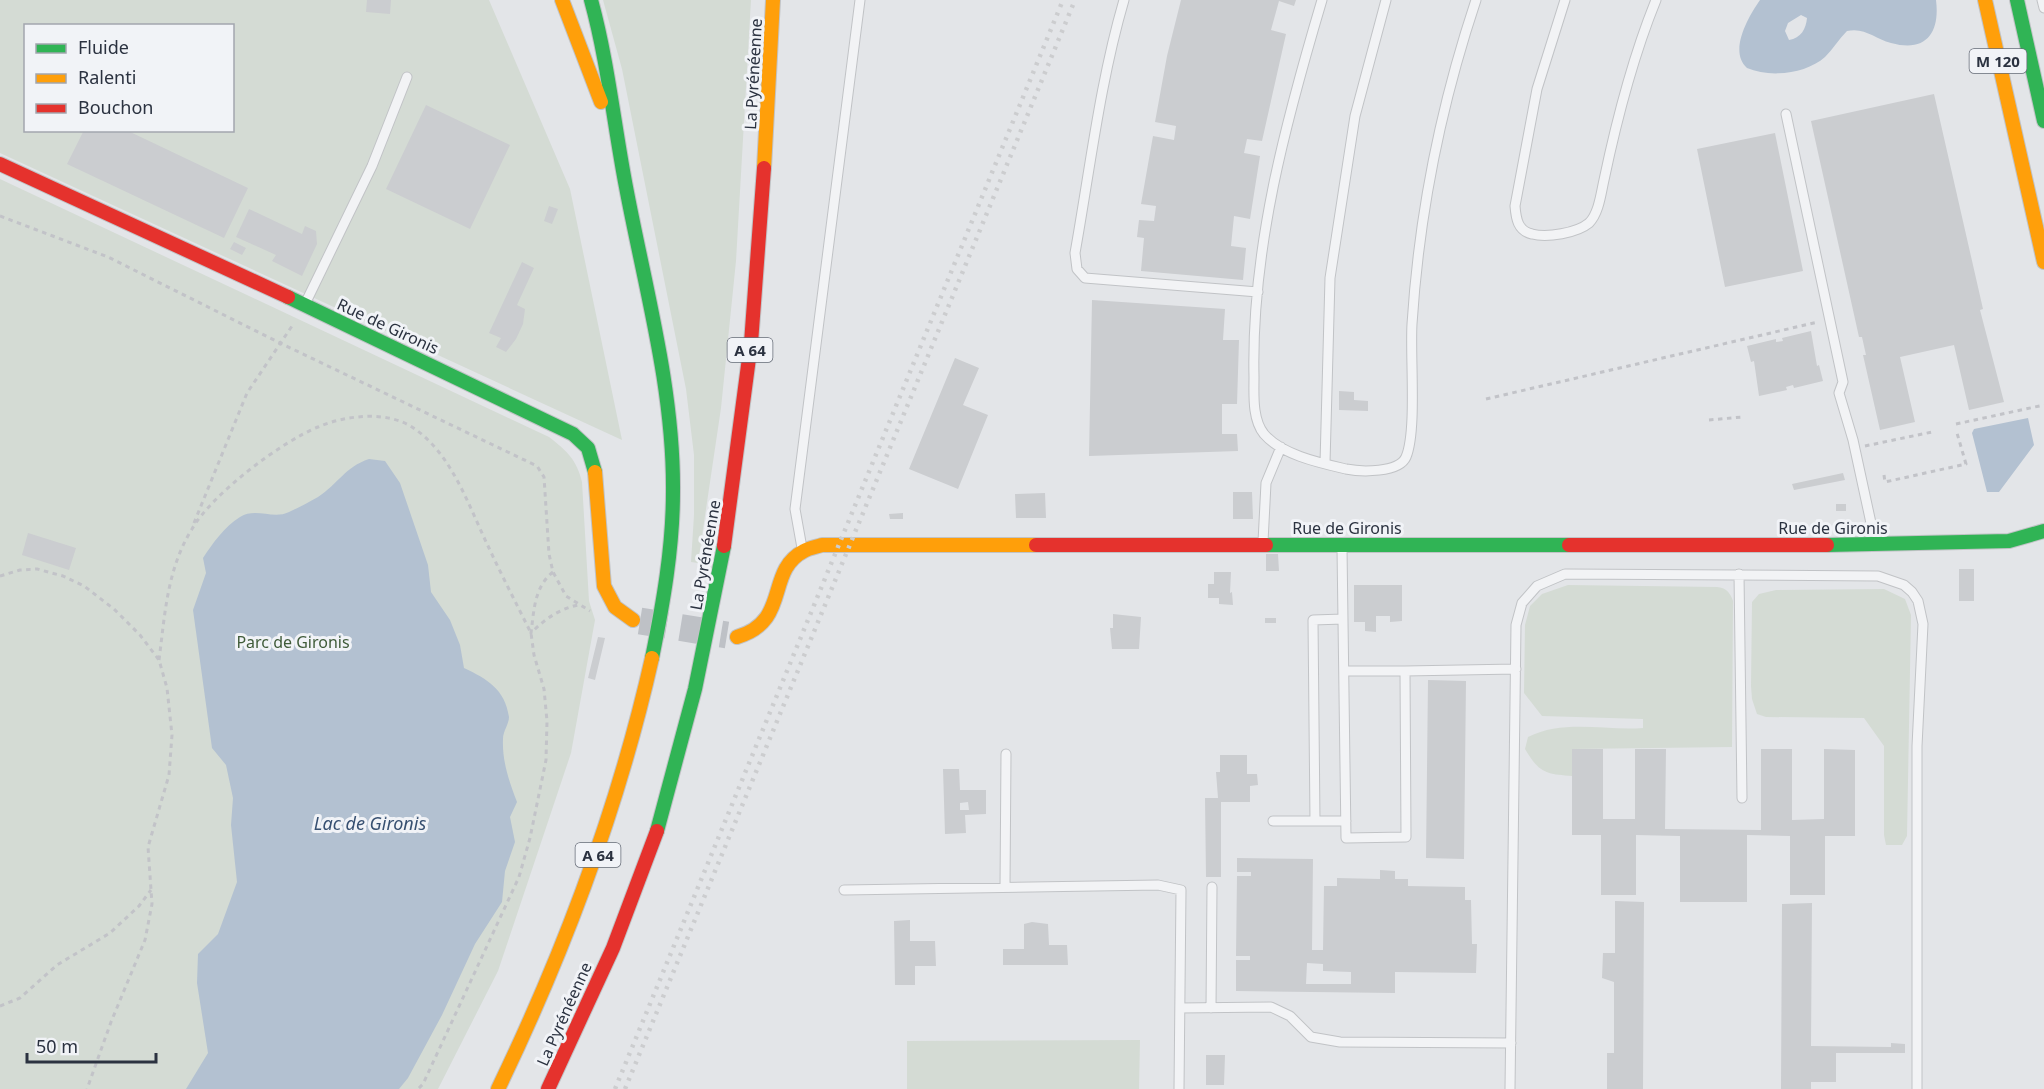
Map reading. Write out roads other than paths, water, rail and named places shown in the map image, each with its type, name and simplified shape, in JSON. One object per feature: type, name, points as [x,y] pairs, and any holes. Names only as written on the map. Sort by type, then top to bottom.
[{"type":"main road","points":[[562,0],[584,63],[614,132]]},
{"type":"main road","points":[[591,0],[607,59],[614,132]]},
{"type":"main road","name":"La Pyrénéenne","points":[[548,1089],[615,939],[657,828],[686,730],[706,645],[735,481],[751,345],[761,220],[773,0]]},
{"type":"main road","name":"M 120","points":[[1984,0],[2044,262]]},
{"type":"main road","name":"M 120","points":[[2017,0],[2044,121]]},
{"type":"main road","name":"La Pyrénéenne","points":[[498,1089],[539,1005],[578,913],[620,792],[639,723],[663,609],[672,543],[673,470],[669,407],[614,132]]},
{"type":"main road","name":"Rue de Gironis","points":[[0,164],[305,305],[573,434],[588,448],[595,466],[606,593],[621,614],[633,620]]},
{"type":"main road","name":"Rue de Gironis","points":[[2009,541],[2044,531]]},
{"type":"main road","name":"Rue de Gironis","points":[[803,549],[822,545],[1643,546],[2009,541],[2042,547]]},
{"type":"main road","points":[[737,637],[749,636],[765,622],[786,567],[792,557],[803,549]]},
{"type":"lane","points":[[803,549],[795,509],[860,0]]},
{"type":"lane","points":[[1124,0],[1113,38],[1096,129],[1075,253],[1077,269],[1085,278],[1258,292]]},
{"type":"lane","points":[[1322,0],[1295,91],[1278,163],[1262,250],[1253,354],[1254,408],[1263,433],[1281,447],[1349,469],[1382,469],[1401,464],[1406,457],[1410,434],[1412,326],[1420,239],[1454,65],[1476,0]]},
{"type":"lane","points":[[1325,463],[1330,278],[1355,116],[1386,0]]},
{"type":"lane","points":[[1565,0],[1537,89],[1515,206],[1516,220],[1526,232],[1541,236],[1579,229],[1590,222],[1598,206],[1618,110],[1656,0]]},
{"type":"lane","points":[[2042,0],[2044,8]]},
{"type":"lane","points":[[305,305],[372,165],[407,77]]},
{"type":"lane","points":[[1786,114],[1843,382],[1839,393],[1856,452],[1871,523]]},
{"type":"lane","points":[[1263,544],[1266,483],[1281,447]]},
{"type":"lane","points":[[1342,544],[1346,838],[1406,837],[1406,671]]},
{"type":"lane","points":[[1510,1089],[1516,625],[1522,603],[1537,586],[1565,574],[1739,574],[1878,576],[1904,585],[1918,601],[1923,624],[1917,746],[1917,1089]]},
{"type":"lane","points":[[1739,574],[1742,798]]},
{"type":"lane","points":[[1315,821],[1313,620],[1343,620]]},
{"type":"lane","points":[[1345,671],[1516,669]]},
{"type":"lane","points":[[1005,754],[1005,887]]},
{"type":"lane","points":[[1273,821],[1346,821]]},
{"type":"lane","points":[[844,890],[1158,885],[1181,890],[1179,1089]]},
{"type":"lane","points":[[1210,1008],[1212,887]]},
{"type":"lane","points":[[1180,1008],[1271,1007],[1290,1016],[1311,1037],[1340,1042],[1511,1043]]},
{"type":"water","points":[[1760,0],[1936,0],[1937,11],[1933,30],[1922,42],[1914,45],[1891,43],[1865,32],[1847,31],[1828,54],[1817,63],[1788,73],[1766,73],[1747,68],[1739,52],[1742,34]],"holes":[[[1801,15],[1807,18],[1802,32],[1789,40],[1785,31],[1788,23]]]},
{"type":"water","points":[[2028,418],[2034,445],[1999,492],[1987,492],[1972,433],[1974,429]]},
{"type":"water","name":"Lac de Gironis","points":[[369,459],[385,461],[400,483],[428,565],[431,592],[450,620],[460,645],[464,668],[494,686],[507,707],[509,717],[503,736],[503,747],[509,779],[517,802],[510,817],[515,842],[505,871],[502,902],[475,944],[442,1015],[408,1078],[399,1089],[186,1089],[208,1053],[197,983],[198,954],[218,934],[237,882],[231,825],[233,798],[226,765],[212,748],[193,610],[206,573],[203,558],[224,530],[240,517],[252,513],[277,515],[289,512],[318,497],[354,466]]},
{"type":"tunnel","points":[[640,621],[727,635]]},
{"type":"railway","points":[[615,1089],[1063,0]]},
{"type":"railway","points":[[625,1089],[1075,0]]},
{"type":"park label","name":"Parc de Gironis","points":[[293,642]]}]
